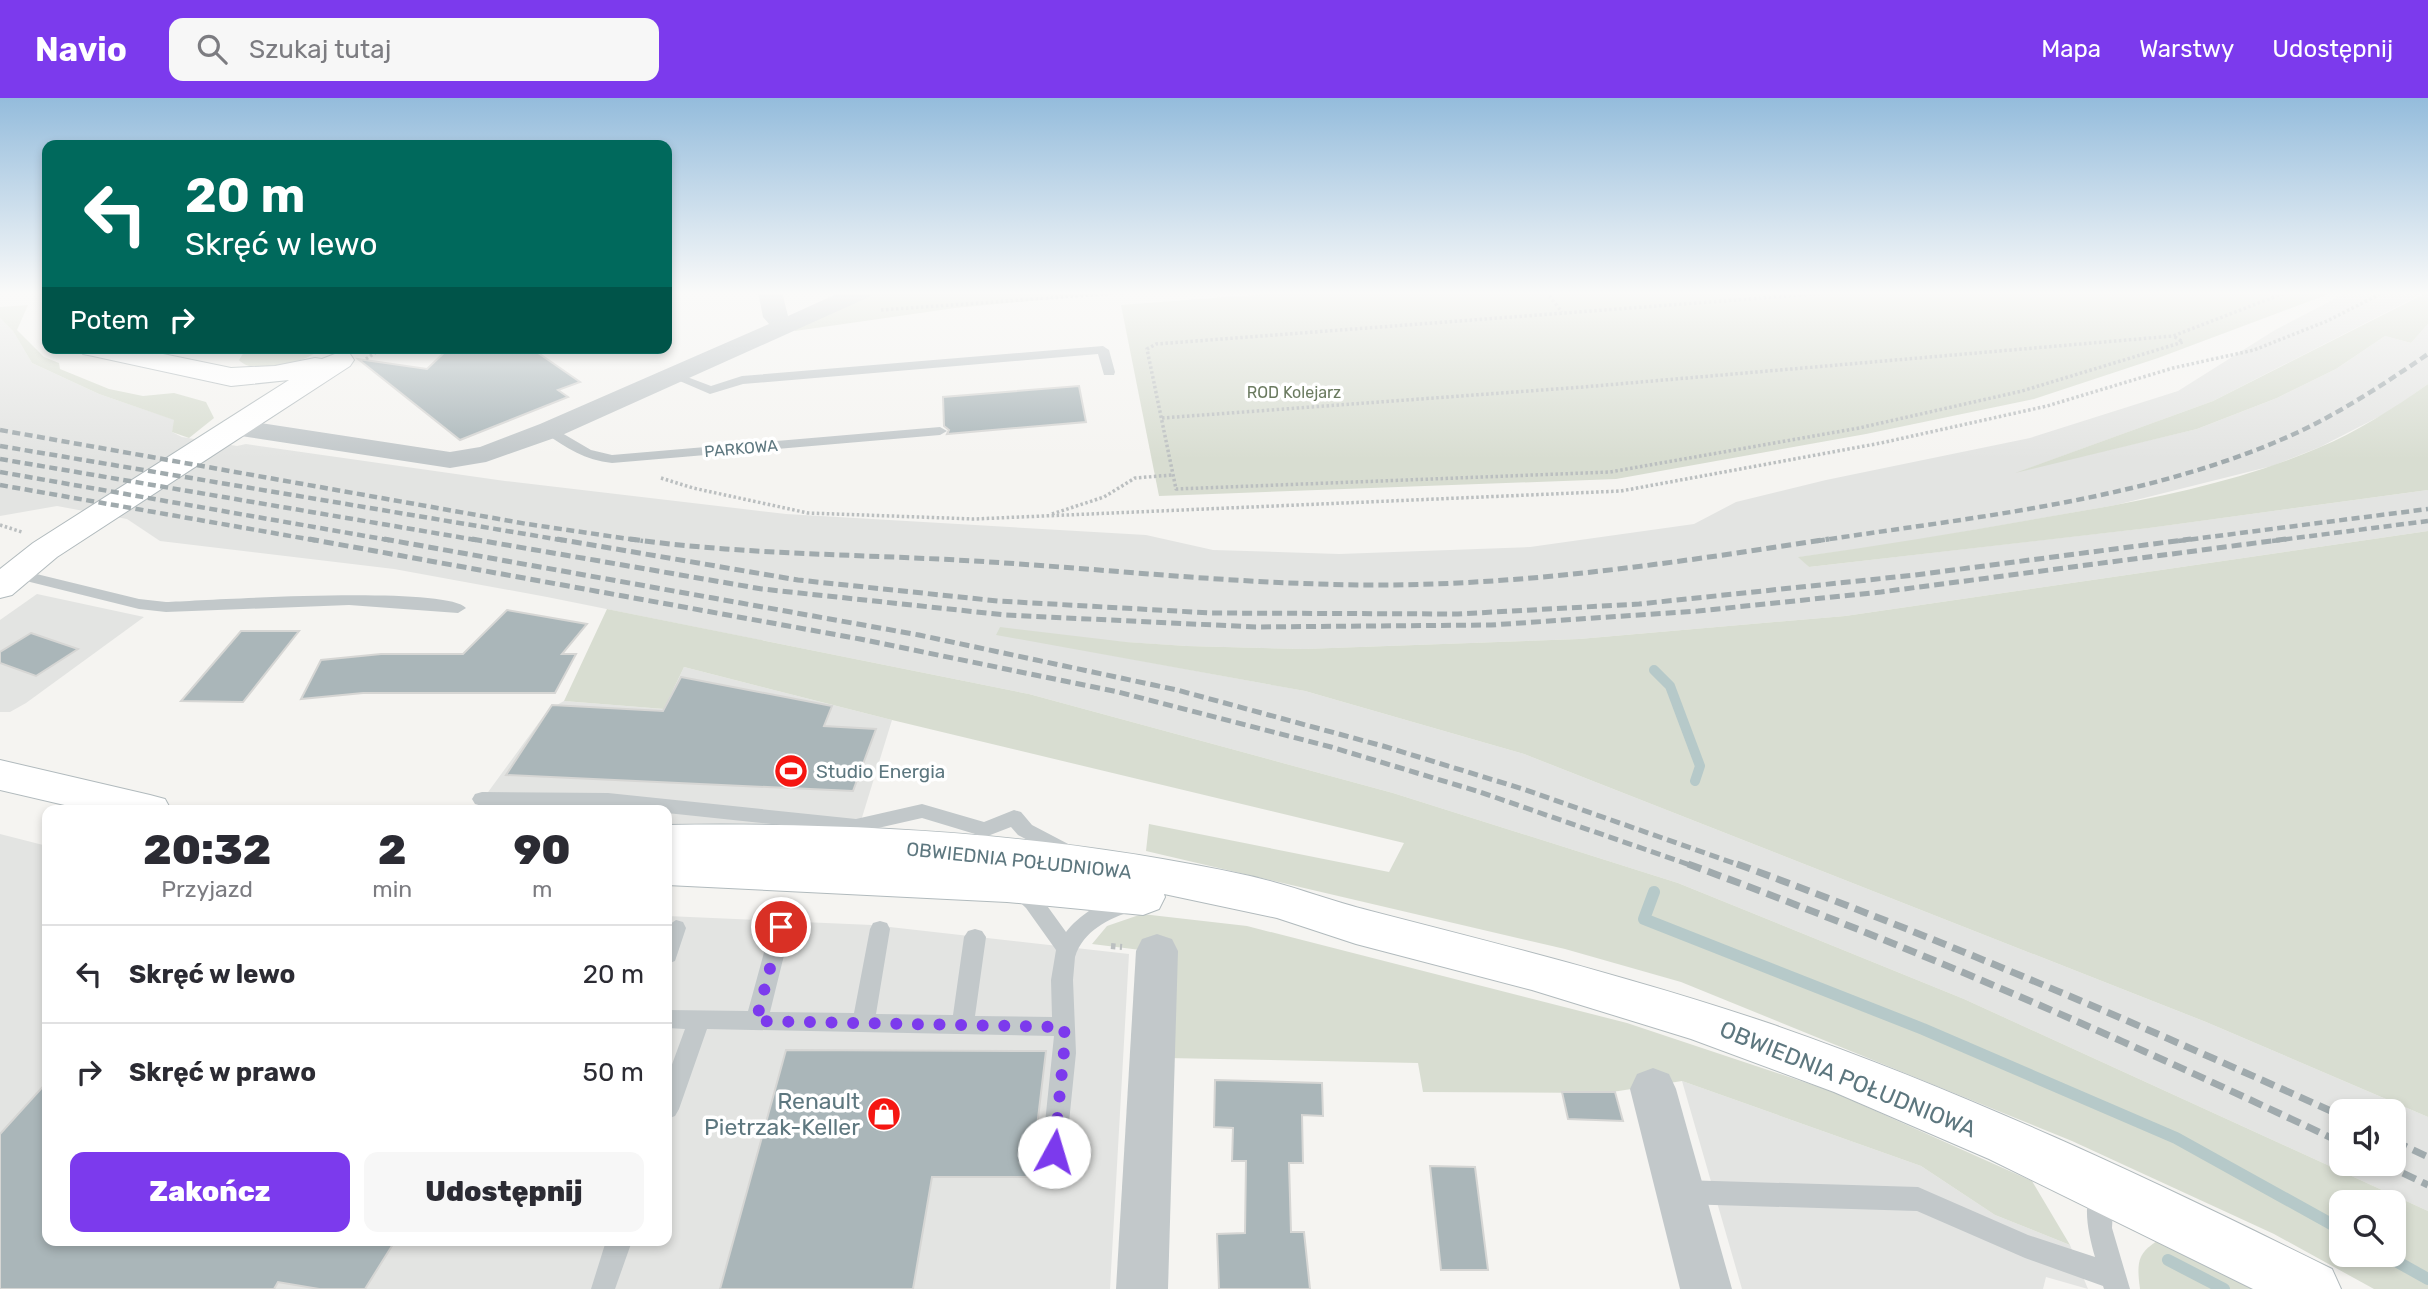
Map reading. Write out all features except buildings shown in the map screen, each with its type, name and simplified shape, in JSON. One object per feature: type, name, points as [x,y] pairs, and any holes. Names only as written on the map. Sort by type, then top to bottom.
[{"type":"main road","points":[[165,356],[231,377],[275,375],[349,354]]},
{"type":"main road","points":[[5,577],[349,354]]},
{"type":"main road","points":[[231,377],[242,401],[234,427]]},
{"type":"main road","points":[[1,773],[130,805]]},
{"type":"main road","name":"OBWIEDNIA POŁUDNIOWA","points":[[672,841],[751,840],[872,845],[982,863],[1154,898],[1268,917],[1364,928]]},
{"type":"main road","name":"OBWIEDNIA POŁUDNIOWA","points":[[672,868],[982,863],[1097,866],[1273,899],[1364,928],[1519,966],[1734,1033],[1940,1114],[2103,1186],[2312,1289]]},
{"type":"street","points":[[234,427],[450,460],[486,454],[550,430],[737,348]]},
{"type":"street","points":[[1142,1289],[1157,951]]},
{"type":"street","points":[[1653,1089],[1706,1289]]},
{"type":"lane","points":[[674,376],[710,390],[742,380],[1103,350],[1109,372]]},
{"type":"lane","name":"PARKOWA","points":[[550,430],[584,453],[595,458],[612,459],[940,431]]},
{"type":"lane","points":[[5,577],[166,607],[344,598],[410,601],[458,608]]},
{"type":"lane","points":[[482,799],[602,805]]},
{"type":"lane","points":[[672,811],[856,826],[922,811],[982,863],[1033,902],[1066,948]]},
{"type":"lane","points":[[1054,1152],[1065,1041],[1063,979],[1066,948],[1089,922],[1102,913],[1154,898]]},
{"type":"lane","points":[[756,1021],[781,927]]},
{"type":"lane","points":[[672,940],[676,928]]},
{"type":"lane","points":[[863,1023],[880,929]]},
{"type":"lane","points":[[963,1025],[975,937]]},
{"type":"lane","points":[[672,1019],[1064,1027]]},
{"type":"lane","points":[[672,1095],[699,1020]]},
{"type":"lane","points":[[2103,1186],[2099,1205],[2099,1227],[2115,1282]]},
{"type":"lane","points":[[1681,1192],[1918,1199],[2115,1282]]},
{"type":"lane","points":[[603,1287],[618,1246]]},
{"type":"path","points":[[1150,348],[1147,349],[1176,489],[1610,472],[1859,428],[2022,391],[2165,348]]},
{"type":"path","points":[[1162,418],[1583,387],[2039,348]]},
{"type":"path","points":[[612,459],[620,465],[693,488],[807,513],[974,519],[1621,491],[1894,440],[2047,405],[2173,368],[2260,348]]},
{"type":"path","points":[[1045,516],[1104,497],[1135,478],[1172,475]]},
{"type":"path","points":[[0,524],[17,530]]},
{"type":"shaded area","points":[[0,348],[23,348],[32,363],[99,394],[175,420],[172,432],[182,437],[505,481],[786,514],[1146,535],[1213,550],[1339,554],[1530,547],[1694,524],[1736,502],[1826,480],[2030,438],[2178,391],[2247,348],[2317,348],[2213,401],[2024,470],[2197,429],[2277,398],[2336,369],[2368,348],[2428,348],[2428,384],[2390,411],[2320,447],[2272,466],[2116,505],[1894,544],[1800,557],[1809,567],[2148,528],[2428,490],[2428,531],[1845,616],[1579,639],[1304,649],[1187,646],[997,634],[1305,691],[1524,754],[2206,1022],[2386,1099],[2329,1099],[2329,1166],[1964,999],[1678,883],[1393,793],[1029,694],[547,597],[394,569],[160,541],[127,519],[57,506],[0,516]]},
{"type":"shaded area","points":[[37,594],[144,617],[26,703],[10,712],[0,712],[0,620]]},
{"type":"shaded area","points":[[684,667],[892,720],[856,837],[672,831],[672,805],[479,805],[548,710],[564,701],[664,709]]},
{"type":"shaded area","points":[[0,834],[42,845],[42,1246],[672,1246],[672,916],[872,925],[1129,954],[1110,1289],[0,1289]]},
{"type":"shaded area","points":[[1682,1081],[1921,1166],[1995,1215],[2070,1245],[2088,1289],[2046,1277],[2043,1289],[1742,1289]]},
{"type":"shaded area","points":[[2406,1108],[2428,1117],[2428,1211],[2406,1201],[2406,1190],[2382,1190],[2351,1176],[2406,1176]]},
{"type":"green space","points":[[23,348],[35,348],[44,357],[59,363],[60,369],[109,389],[143,396],[174,393],[206,402],[214,418],[189,438],[172,432],[174,420],[99,394],[32,363]]},
{"type":"green space","name":"ROD Kolejarz","points":[[1129,348],[2186,348],[2034,399],[1866,434],[1616,479],[1159,496]]},
{"type":"green space","points":[[2318,348],[2368,348],[2336,369],[2277,398],[2197,429],[2015,473],[2213,401]]},
{"type":"green space","points":[[243,354],[313,354],[281,366],[256,367],[239,360]]},
{"type":"green space","points":[[2428,384],[2428,490],[2149,528],[1809,567],[1798,557],[2071,513],[2214,483],[2250,473],[2333,442],[2375,419]]},
{"type":"green space","points":[[2428,531],[2428,1117],[2406,1108],[2406,1099],[2386,1099],[2206,1022],[1524,754],[1305,691],[996,635],[1000,627],[1126,642],[1304,649],[1579,639],[1845,616]]},
{"type":"green space","points":[[607,609],[1029,694],[1393,793],[1678,883],[1964,999],[2329,1166],[2329,1176],[2351,1176],[2382,1190],[2329,1190],[2329,1264],[2274,1234],[2072,1141],[1681,982],[1565,949],[1146,851],[1149,824],[1389,872],[1404,843],[684,667],[664,709],[564,701]]},
{"type":"green space","points":[[1142,914],[1247,926],[1627,1023],[1831,1091],[2032,1181],[2070,1245],[1995,1215],[1921,1166],[1682,1081],[1606,1093],[1423,1092],[1418,1063],[1167,1058],[1157,952],[1092,944],[1107,926]]},
{"type":"green space","points":[[2406,1201],[2428,1211],[2428,1289],[2374,1289],[2334,1267],[2406,1267]]},
{"type":"green space","points":[[2166,1236],[2262,1289],[2140,1289],[2138,1270],[2141,1257],[2144,1251]]},
{"type":"waterway","points":[[1654,670],[1670,686],[1700,766],[1695,781]]},
{"type":"waterway","points":[[1654,892],[1644,919],[1923,1029],[2176,1138],[2329,1223]]},
{"type":"waterway","points":[[2168,1260],[2224,1289]]},
{"type":"waterway","points":[[2406,1267],[2428,1279]]},
{"type":"railway","points":[[1817,541],[2069,502],[2194,471],[2254,451],[2311,426],[2371,392],[2428,354]]},
{"type":"railway","points":[[0,430],[527,524],[643,541]]},
{"type":"railway","points":[[0,446],[567,541]]},
{"type":"railway","points":[[0,459],[482,541]]},
{"type":"railway","points":[[0,472],[394,541]]},
{"type":"railway","points":[[0,485],[319,541]]},
{"type":"railway","points":[[2178,541],[2428,509]]},
{"type":"railway","points":[[2272,541],[2428,521]]},
{"type":"railway","points":[[309,539],[860,639],[1118,692],[1331,747],[1480,792],[1693,866]]},
{"type":"railway","points":[[384,539],[919,635],[1177,690],[1383,746],[1523,789],[1742,866]]},
{"type":"railway","points":[[472,539],[762,589],[1005,615],[1256,627],[1491,625],[1698,611],[1881,592],[2286,539]]},
{"type":"railway","points":[[557,539],[798,580],[998,601],[1211,613],[1458,614],[1639,604],[1915,575],[2191,539]]},
{"type":"railway","points":[[630,539],[759,551],[974,561],[1277,582],[1378,585],[1548,577],[1661,564],[1829,539]]},
{"type":"railway","points":[[1688,864],[1937,961],[2181,1068],[2329,1137]]},
{"type":"railway","points":[[1737,864],[2042,984],[2329,1110]]},
{"type":"railway","points":[[2406,1147],[2428,1157]]},
{"type":"railway","points":[[2406,1174],[2428,1185]]},
{"type":"place","name":"Studio Energia","points":[[791,771]]},
{"type":"place","name":"Renault Pietrzak-Keller","points":[[884,1114]]},
{"type":"route","points":[[781,927],[756,1021],[1064,1027],[1065,1041],[1054,1152]]}]
